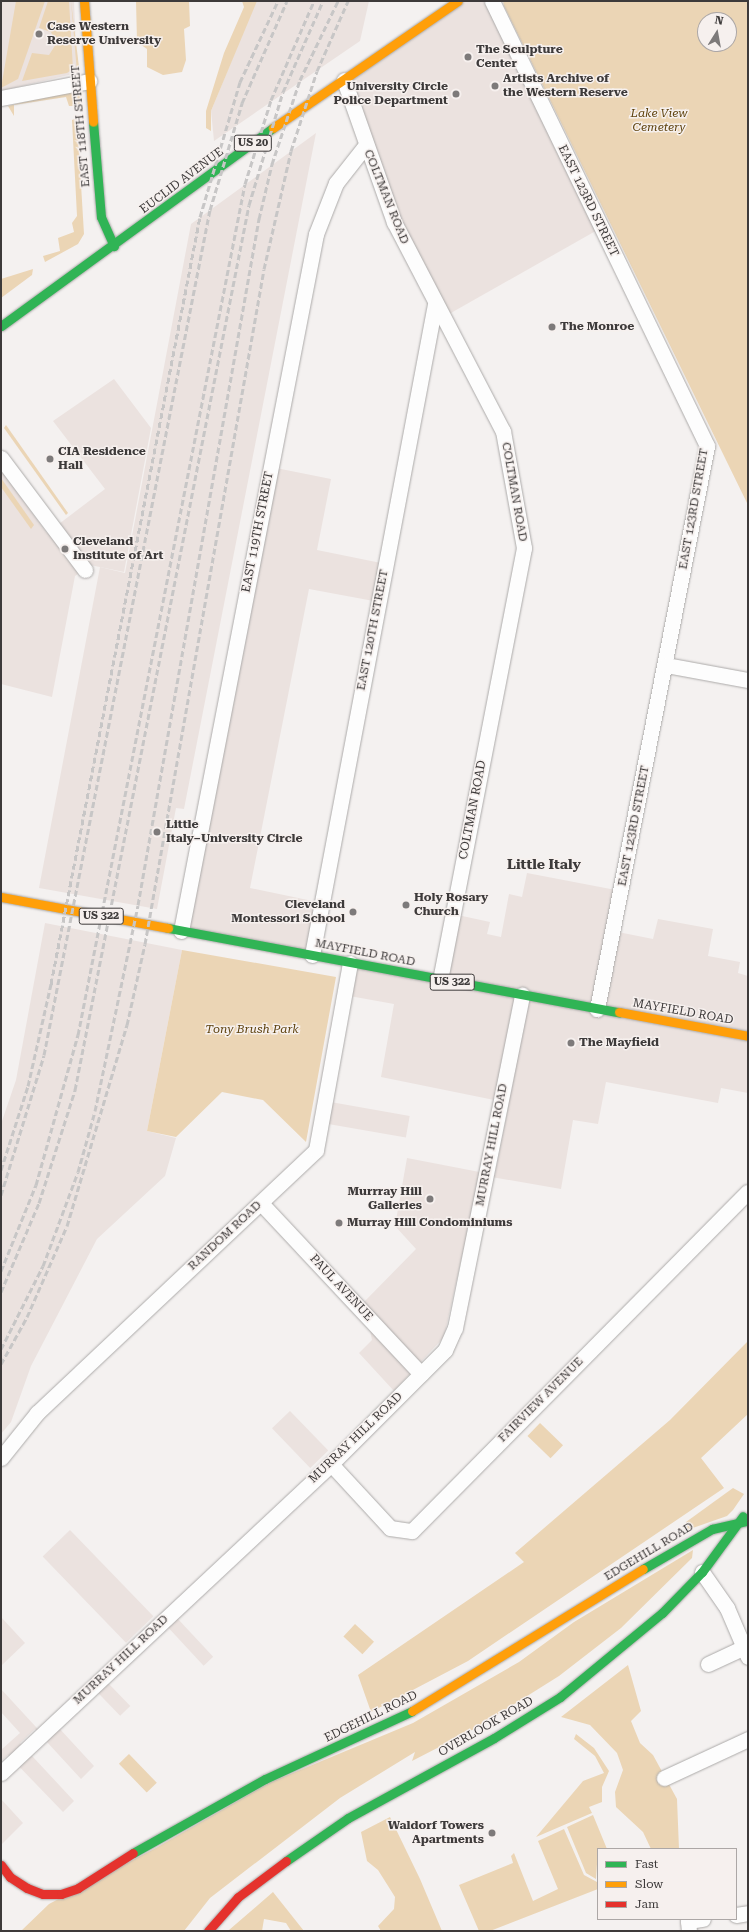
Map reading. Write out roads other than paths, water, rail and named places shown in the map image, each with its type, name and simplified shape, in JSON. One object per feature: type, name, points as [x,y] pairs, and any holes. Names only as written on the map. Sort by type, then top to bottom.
[{"type":"street","name":"EAST 118TH STREET","points":[[84,1],[89,81],[101,217],[114,246]]},
{"type":"street","name":"EUCLID AVENUE","points":[[1,326],[344,80],[458,1]]},
{"type":"street","name":"EAST 123RD STREET","points":[[492,1],[707,446],[666,665],[597,1009]]},
{"type":"street","name":"COLTMAN ROAD","points":[[344,80],[365,146],[394,222],[435,304],[503,430],[524,548],[440,979]]},
{"type":"street","points":[[1,98],[89,81]]},
{"type":"street","name":"EAST 119TH STREET","points":[[181,931],[316,234],[336,183],[365,146]]},
{"type":"street","name":"EAST 120TH STREET","points":[[312,955],[435,304]]},
{"type":"street","points":[[1,458],[85,570]]},
{"type":"street","points":[[666,665],[748,680]]},
{"type":"street","name":"MAYFIELD ROAD","points":[[1,897],[748,1036]]},
{"type":"street","name":"RANDOM ROAD","points":[[1,1458],[22,1428],[261,1203],[317,1148],[350,962]]},
{"type":"street","name":"MURRAY HILL ROAD","points":[[1,1773],[331,1464],[445,1350],[455,1328],[522,995]]},
{"type":"street","name":"FAIRVIEW AVENUE","points":[[331,1464],[390,1528],[412,1530],[748,1192]]},
{"type":"street","name":"PAUL AVENUE","points":[[261,1203],[421,1374]]},
{"type":"street","name":"OVERLOOK ROAD","points":[[208,1931],[224,1910],[264,1874],[316,1838],[560,1697],[628,1644],[702,1572],[744,1522],[748,1509]]},
{"type":"street","name":"EDGEHILL ROAD","points":[[1,1865],[10,1877],[43,1894],[61,1894],[78,1888],[170,1830],[265,1779],[420,1708],[684,1543],[712,1529],[744,1522]]},
{"type":"street","points":[[702,1572],[727,1608],[746,1652],[708,1664]]},
{"type":"street","points":[[664,1778],[748,1739]]},
{"type":"street","points":[[737,1915],[748,1913]]},
{"type":"street","points":[[689,1926],[701,1920]]},
{"type":"railway","points":[[1,1170],[28,1086],[51,984],[200,217],[240,82],[278,1]]},
{"type":"railway","points":[[1,1195],[44,1055],[210,210],[242,103],[287,1]]},
{"type":"railway","points":[[1,1271],[36,1185],[78,1035],[245,184],[271,100],[314,1]]},
{"type":"railway","points":[[1,1292],[39,1203],[75,1090],[249,205],[283,92],[323,1]]},
{"type":"railway","points":[[1,1349],[43,1266],[78,1172],[95,1111],[138,905],[259,219],[272,164],[300,80],[338,1]]},
{"type":"railway","points":[[1,1364],[27,1317],[67,1226],[127,1025],[145,944],[264,269],[291,151],[317,71],[348,1]]},
{"type":"place","name":"Case Western Reserve University","points":[[39,34]]},
{"type":"place","name":"The Sculpture Center","points":[[468,57]]},
{"type":"place","name":"Artists Archive of the Western Reserve","points":[[495,86]]},
{"type":"place","name":"University Circle Police Department","points":[[456,94]]},
{"type":"place","name":"The Monroe","points":[[552,327]]},
{"type":"place","name":"CIA Residence Hall","points":[[50,459]]},
{"type":"place","name":"Cleveland Institute of Art","points":[[65,549]]},
{"type":"place","name":"Little Italy–University Circle","points":[[157,832]]},
{"type":"place","name":"Holy Rosary Church","points":[[406,905]]},
{"type":"place","name":"Cleveland Montessori School","points":[[353,912]]},
{"type":"place","name":"The Mayfield","points":[[571,1043]]},
{"type":"place","name":"Murrray Hill Galleries","points":[[430,1199]]},
{"type":"place","name":"Murray Hill Condominiums","points":[[339,1223]]},
{"type":"place","name":"Waldorf Towers Apartments","points":[[492,1833]]},
{"type":"district","name":"Little Italy","points":[[544,864]]},
{"type":"park label","name":"Lake View Cemetery","points":[[659,121]]},
{"type":"park label","name":"Tony Brush Park","points":[[252,1030]]}]
